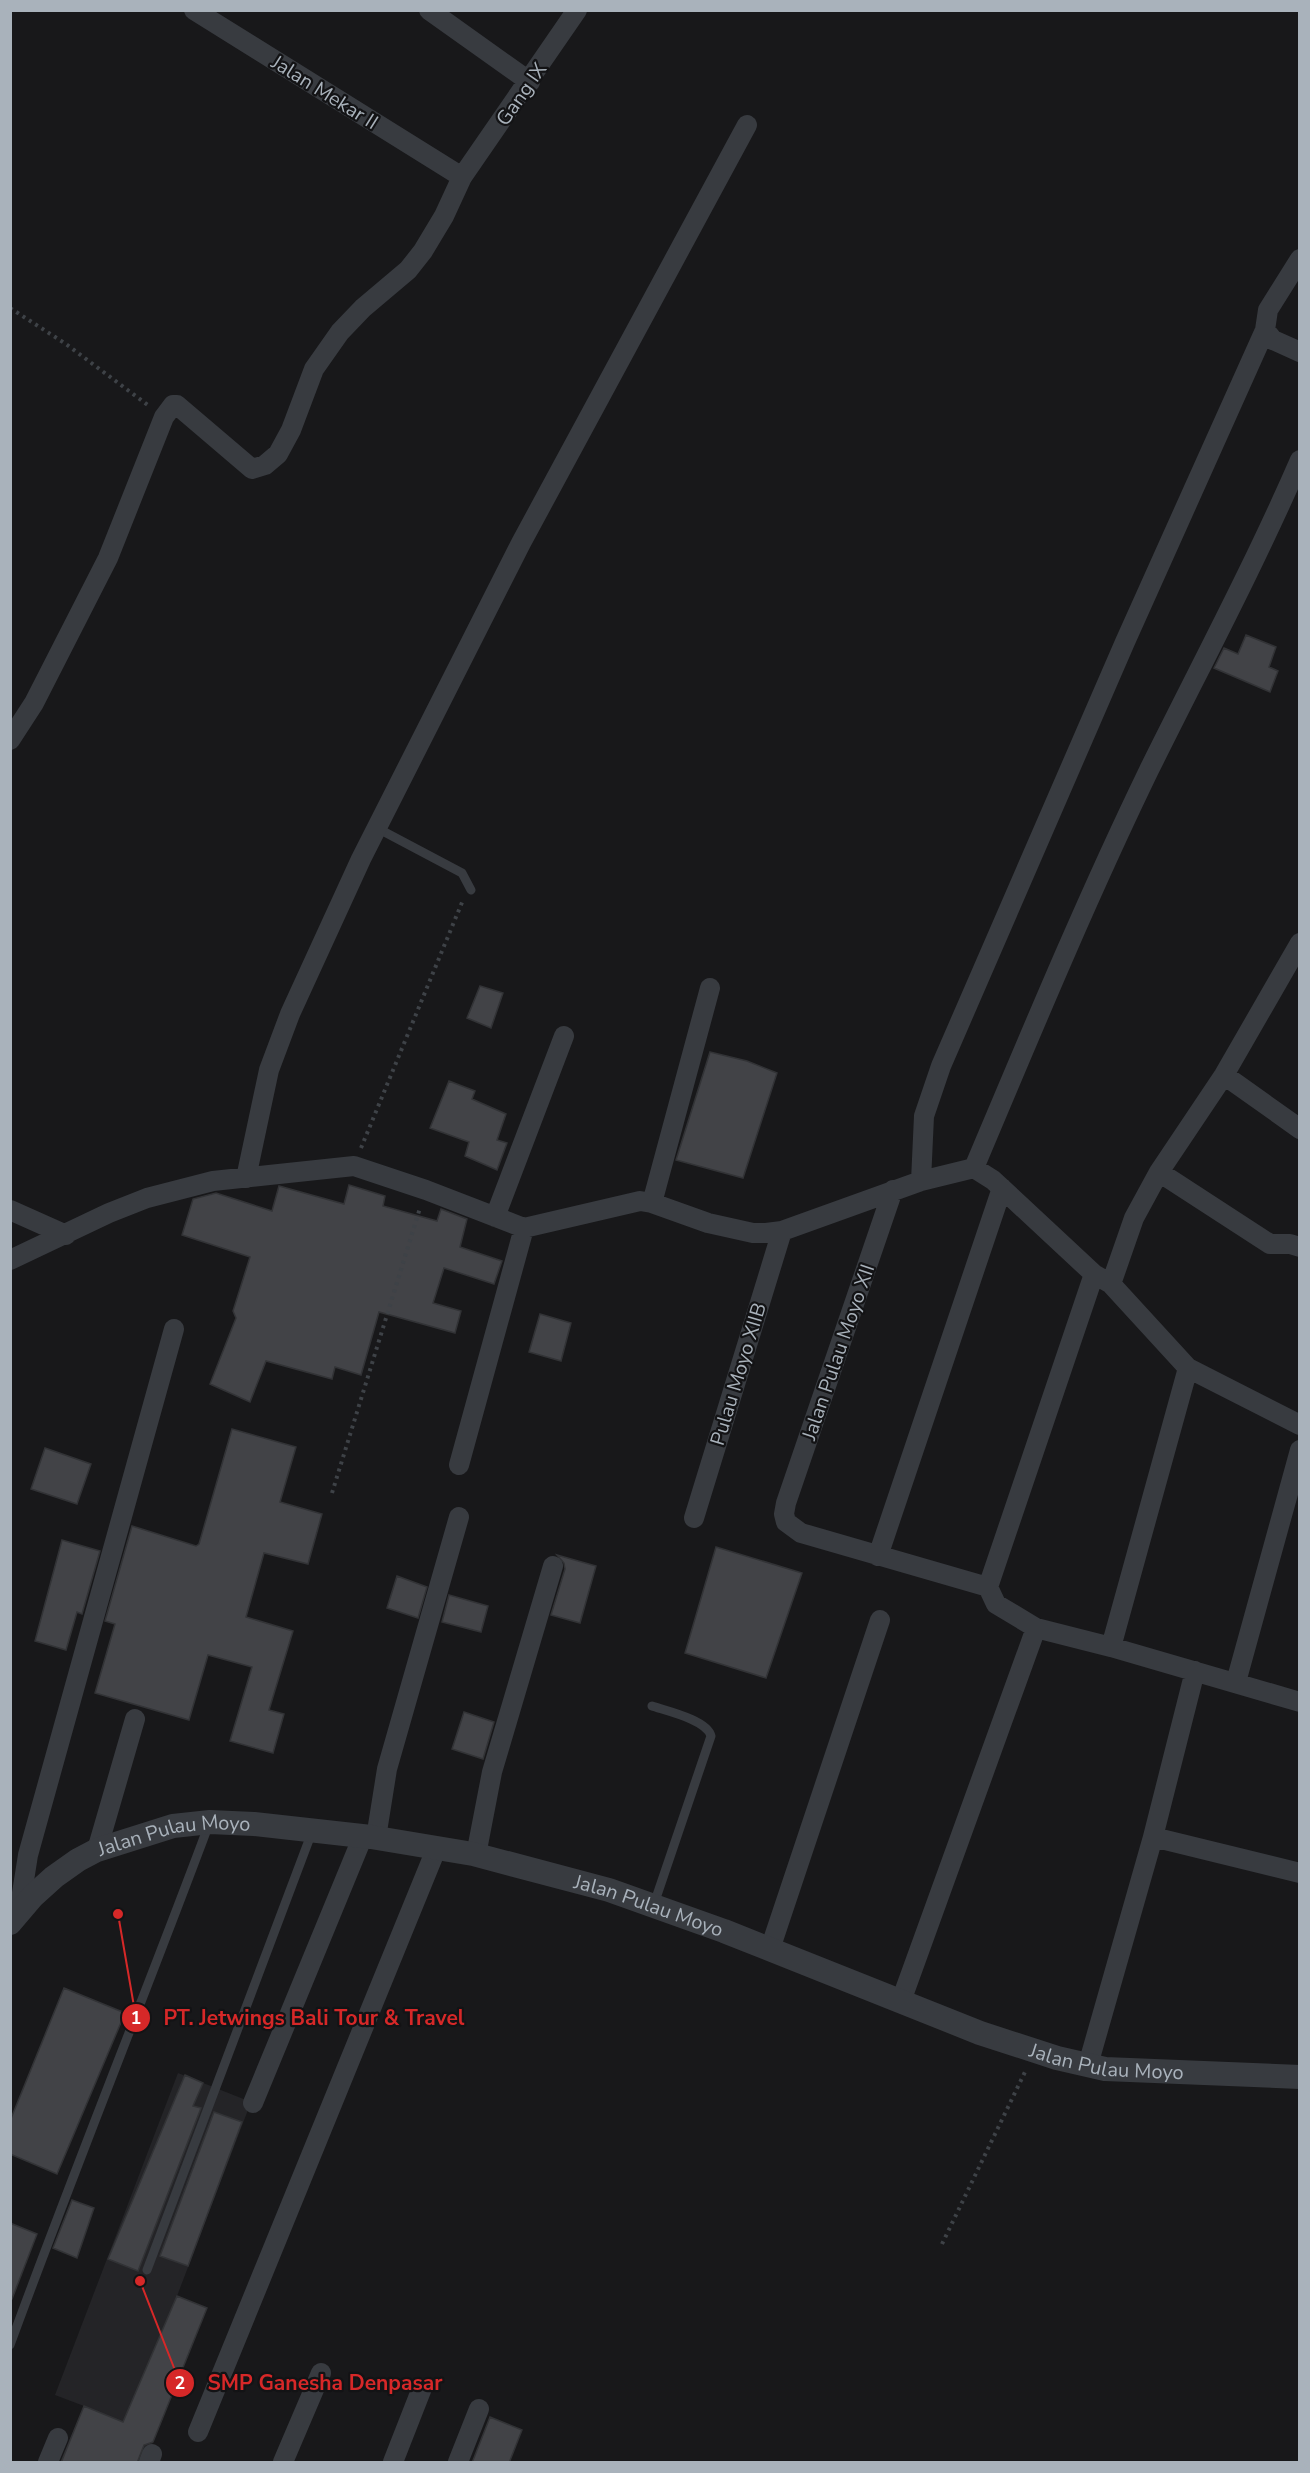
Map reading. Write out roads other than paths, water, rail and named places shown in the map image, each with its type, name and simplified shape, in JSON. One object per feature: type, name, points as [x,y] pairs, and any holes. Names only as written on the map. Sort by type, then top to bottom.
[{"type":"street","name":"Jalan Mekar II","points":[[194,10],[460,175]]},
{"type":"street","points":[[429,10],[530,82]]},
{"type":"street","name":"Gang IX","points":[[10,740],[34,703],[108,558],[164,417],[173,405],[177,405],[252,469],[265,465],[278,454],[291,430],[314,369],[340,332],[408,270],[423,251],[444,216],[460,175],[530,82],[578,10]]},
{"type":"street","points":[[246,1178],[269,1070],[290,1014],[377,828],[521,543],[747,125]]},
{"type":"street","points":[[921,1181],[924,1116],[941,1066],[1125,642],[1265,330],[1268,310],[1299,259]]},
{"type":"street","points":[[1265,330],[1273,340],[1299,352]]},
{"type":"street","points":[[974,1168],[1056,975],[1143,783],[1219,632],[1299,460]]},
{"type":"street","points":[[1299,943],[1224,1075],[1159,1172],[1134,1218],[1110,1271],[988,1587],[996,1604],[1036,1628],[1236,1682],[1299,1702]]},
{"type":"street","points":[[10,1260],[109,1213],[147,1198],[213,1182],[354,1166],[426,1190],[524,1228],[640,1201],[655,1193],[710,988]]},
{"type":"street","points":[[495,1217],[564,1036]]},
{"type":"street","points":[[1224,1075],[1299,1129]]},
{"type":"street","points":[[655,1193],[708,1224],[753,1233],[782,1231],[893,1190],[974,1168],[985,1173],[1110,1271],[1188,1368],[1299,1425]]},
{"type":"street","points":[[1159,1172],[1270,1244],[1290,1244],[1299,1247]]},
{"type":"street","points":[[988,1587],[879,1556],[1002,1188]]},
{"type":"street","name":"Jalan Pulau Moyo XII","points":[[879,1556],[801,1533],[786,1522],[784,1514],[893,1190]]},
{"type":"street","points":[[16,1214],[66,1235]]},
{"type":"street","points":[[459,1465],[524,1228]]},
{"type":"street","name":"Pulau Moyo XIIB","points":[[694,1518],[782,1231]]},
{"type":"street","points":[[15,1918],[28,1855],[174,1329]]},
{"type":"street","points":[[1111,1647],[1188,1368]]},
{"type":"street","points":[[1236,1682],[1299,1450]]},
{"type":"street","points":[[254,2103],[370,1837],[387,1769],[459,1517]]},
{"type":"street","points":[[476,1855],[492,1772],[553,1566]]},
{"type":"street","points":[[770,1949],[880,1620]]},
{"type":"street","points":[[902,2001],[1036,1628]]},
{"type":"street","points":[[1088,2065],[1153,1837],[1195,1671]]},
{"type":"street","points":[[97,1850],[135,1719]]},
{"type":"street","name":"Jalan Pulau Moyo","points":[[15,1918],[54,1876],[97,1850],[173,1826],[210,1822],[370,1837],[437,1846],[476,1855],[555,1874],[654,1905],[1034,2052],[1088,2065],[1123,2070],[1299,2077]]},
{"type":"street","points":[[1153,1837],[1299,1873]]},
{"type":"street","points":[[198,2432],[437,1846]]},
{"type":"street","points":[[283,2463],[321,2373]]},
{"type":"street","points":[[393,2463],[422,2388]]},
{"type":"street","points":[[458,2463],[479,2409]]},
{"type":"street","points":[[48,2463],[58,2438]]},
{"type":"lane","points":[[377,828],[462,873],[471,890]]},
{"type":"lane","points":[[652,1706],[702,1724],[707,1727],[711,1736],[654,1905]]},
{"type":"lane","points":[[10,2345],[57,2217],[210,1822]]},
{"type":"lane","points":[[147,2270],[313,1830]]},
{"type":"place","name":"PT. Jetwings Bali Tour & Travel","points":[[118,1914]]},
{"type":"place","name":"SMP Ganesha Denpasar","points":[[140,2281]]}]
